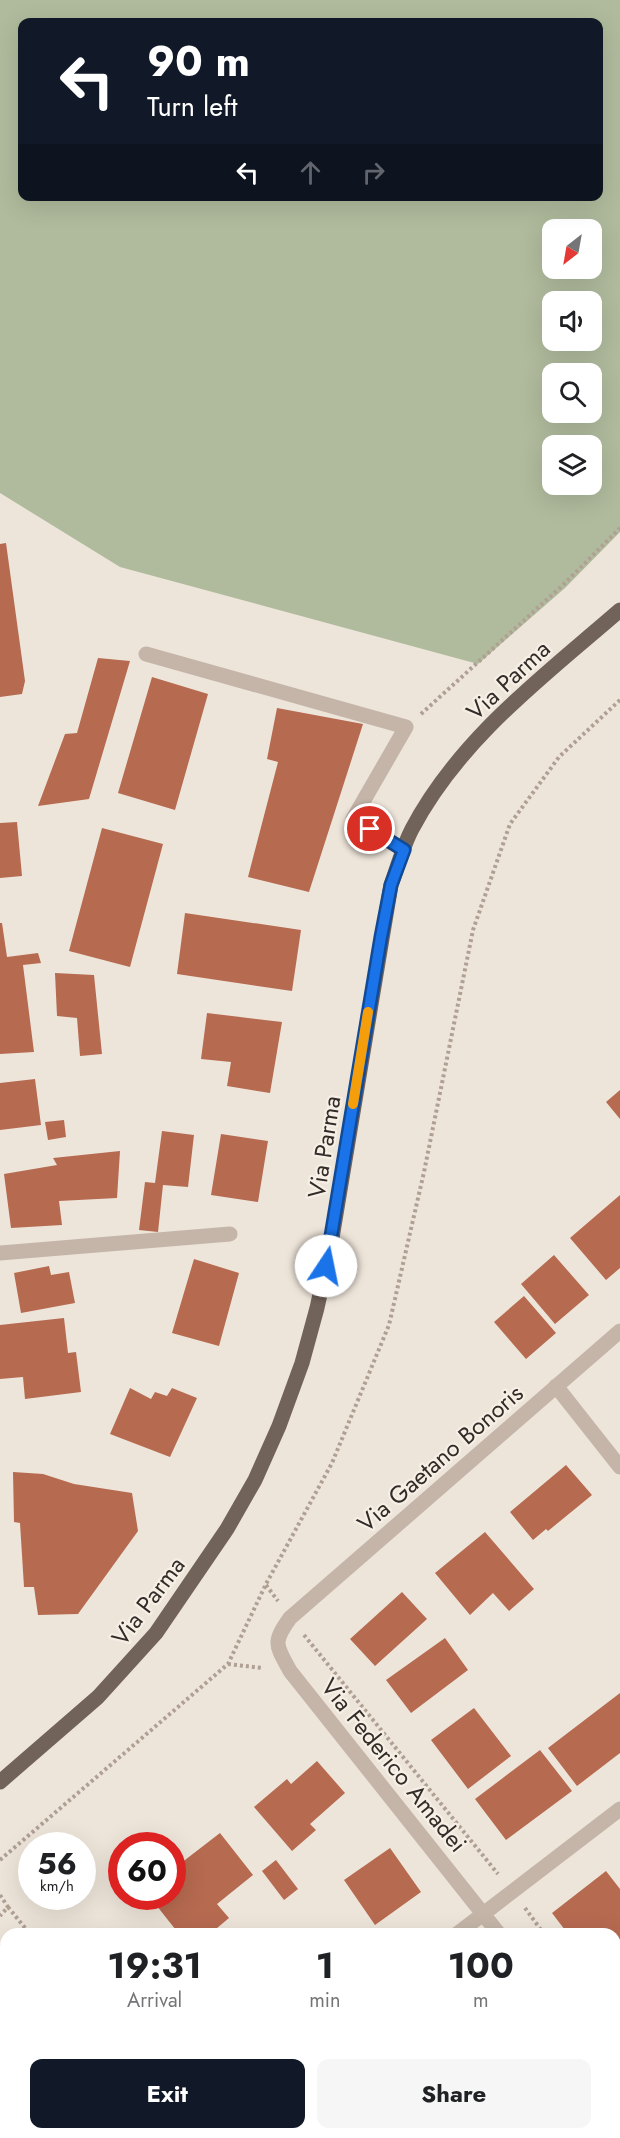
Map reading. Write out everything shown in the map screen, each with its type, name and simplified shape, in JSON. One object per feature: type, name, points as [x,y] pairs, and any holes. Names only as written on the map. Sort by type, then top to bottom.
[{"type":"main road","name":"Via Parma","points":[[0,1782],[98,1697],[156,1633],[227,1529],[255,1480],[279,1426],[302,1363],[317,1308],[391,885],[411,831],[430,798],[462,756],[498,716],[620,610]]},
{"type":"street","points":[[146,654],[406,727],[353,819],[404,850]]},
{"type":"street","points":[[0,1253],[230,1234]]},
{"type":"street","name":"Via Gaetano Bonoris","points":[[290,1618],[620,1331]]},
{"type":"street","points":[[556,1386],[620,1467]]},
{"type":"street","name":"Via Federico Amadei","points":[[290,1618],[279,1634],[278,1650],[290,1671],[495,1928]]},
{"type":"street","points":[[465,1928],[620,1809]]},
{"type":"path","points":[[406,727],[564,584],[620,528]]},
{"type":"path","points":[[0,1860],[228,1664],[266,1584],[332,1463],[389,1325],[424,1172],[473,930],[510,824],[559,757],[620,700]]},
{"type":"path","points":[[290,1618],[539,1928]]},
{"type":"path","points":[[228,1664],[290,1671]]},
{"type":"path","points":[[0,1895],[25,1928]]},
{"type":"path","points":[[0,1916],[8,1907]]},
{"type":"green space","points":[[0,0],[620,0],[620,532],[565,588],[478,664],[120,567],[0,493]]},
{"type":"building","points":[[6,543],[25,681],[22,694],[0,697],[0,544]]},
{"type":"building","points":[[98,658],[130,661],[89,799],[38,806],[65,734],[77,733]]},
{"type":"building","points":[[152,677],[208,694],[175,810],[118,793]]},
{"type":"building","points":[[277,708],[363,724],[309,892],[248,877],[278,762],[267,759]]},
{"type":"building","points":[[17,822],[22,876],[0,878],[0,823]]},
{"type":"building","points":[[102,828],[163,844],[130,967],[69,951]]},
{"type":"building","points":[[185,913],[301,930],[292,991],[177,974]]},
{"type":"building","points":[[0,923],[2,923],[7,957],[38,953],[41,963],[23,965],[34,1052],[0,1054]]},
{"type":"building","points":[[55,973],[94,975],[102,1054],[80,1056],[77,1018],[57,1016]]},
{"type":"building","points":[[207,1013],[282,1022],[270,1093],[227,1086],[231,1062],[201,1059]]},
{"type":"building","points":[[35,1079],[41,1125],[0,1130],[0,1083]]},
{"type":"building","points":[[620,1090],[620,1119],[606,1102]]},
{"type":"building","points":[[64,1120],[66,1137],[48,1140],[45,1122]]},
{"type":"building","points":[[162,1131],[194,1135],[188,1187],[163,1185],[158,1232],[139,1230],[145,1182],[155,1183]]},
{"type":"building","points":[[221,1134],[268,1141],[258,1202],[211,1195]]},
{"type":"building","points":[[120,1151],[117,1198],[59,1201],[62,1225],[11,1228],[4,1174],[57,1165],[53,1158]]},
{"type":"building","points":[[620,1195],[620,1268],[606,1280],[570,1238]]},
{"type":"building","points":[[554,1255],[589,1295],[555,1324],[521,1284]]},
{"type":"building","points":[[194,1259],[239,1273],[219,1346],[172,1333]]},
{"type":"building","points":[[49,1266],[51,1275],[69,1272],[75,1303],[21,1313],[14,1273]]},
{"type":"building","points":[[524,1296],[556,1333],[526,1359],[494,1322]]},
{"type":"building","points":[[64,1318],[68,1353],[76,1352],[81,1392],[25,1399],[23,1377],[0,1379],[0,1325]]},
{"type":"building","points":[[130,1388],[151,1399],[155,1392],[167,1396],[172,1388],[197,1398],[170,1457],[110,1434]]},
{"type":"building","points":[[566,1465],[592,1495],[548,1531],[546,1529],[533,1540],[510,1512]]},
{"type":"building","points":[[13,1472],[43,1474],[74,1484],[132,1493],[138,1531],[78,1614],[38,1615],[34,1587],[24,1587],[20,1523],[14,1522]]},
{"type":"building","points":[[485,1532],[534,1589],[509,1611],[493,1593],[470,1615],[435,1573]]},
{"type":"building","points":[[402,1592],[427,1619],[375,1666],[350,1639]]},
{"type":"building","points":[[445,1638],[468,1670],[411,1713],[386,1680]]},
{"type":"building","points":[[620,1693],[620,1753],[577,1786],[548,1748]]},
{"type":"building","points":[[474,1708],[511,1756],[468,1789],[431,1740]]},
{"type":"building","points":[[540,1750],[572,1791],[506,1840],[475,1799]]},
{"type":"building","points":[[317,1761],[345,1793],[310,1824],[316,1830],[292,1851],[254,1807],[287,1779],[291,1784]]},
{"type":"building","points":[[220,1833],[253,1875],[217,1904],[229,1918],[217,1928],[174,1928],[160,1910],[186,1910],[186,1859]]},
{"type":"building","points":[[390,1848],[421,1892],[375,1925],[344,1880]]},
{"type":"building","points":[[276,1860],[298,1889],[284,1900],[262,1871]]},
{"type":"building","points":[[606,1871],[620,1889],[620,1928],[563,1928],[552,1913]]},
{"type":"slow traffic","points":[[353,1104],[368,1012]]},
{"type":"route","points":[[326,1266],[381,937],[391,885],[404,850],[370,829]]}]
